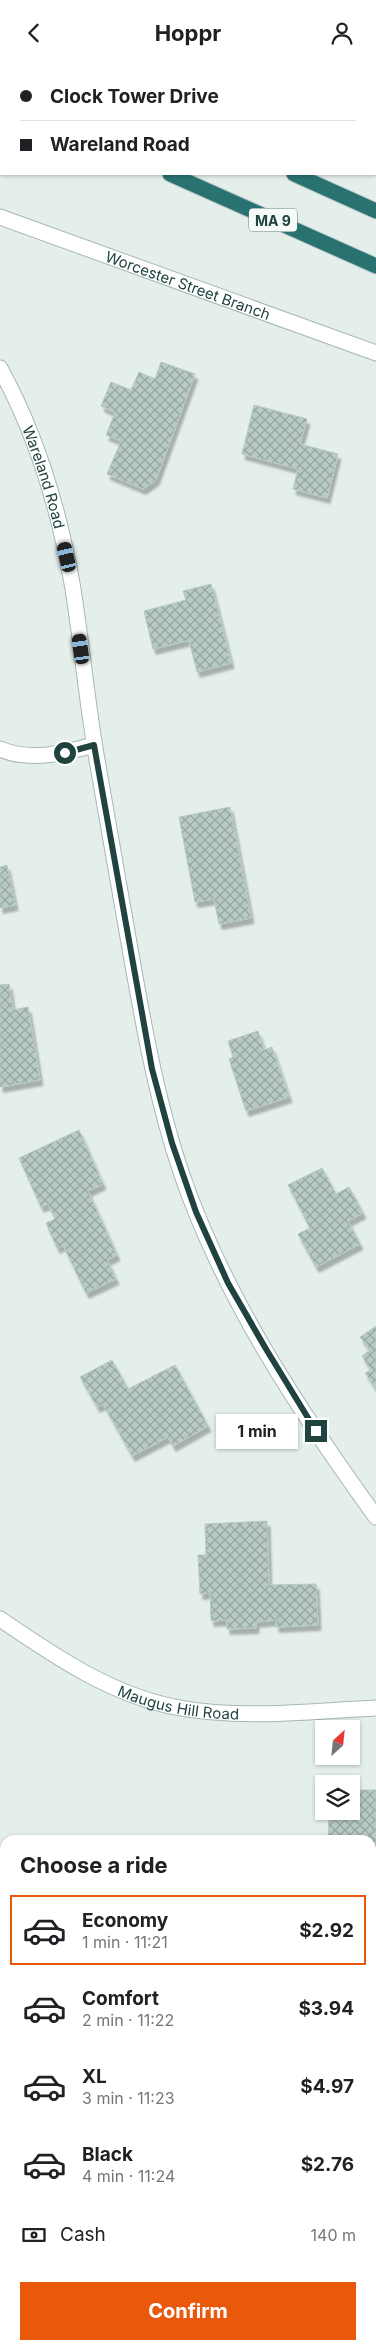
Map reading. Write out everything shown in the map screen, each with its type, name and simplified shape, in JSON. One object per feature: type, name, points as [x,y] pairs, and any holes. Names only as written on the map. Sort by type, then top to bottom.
[{"type":"highway","name":"MA 9","points":[[172,175],[376,266]]},
{"type":"highway","points":[[296,175],[376,211]]},
{"type":"street","name":"Worcester Street Branch","points":[[0,217],[376,353]]},
{"type":"street","name":"Wareland Road","points":[[0,368],[13,392],[37,451],[59,523],[73,591],[94,745],[152,1069],[183,1178],[211,1247],[246,1316],[311,1423],[376,1517]]},
{"type":"street","points":[[0,749],[24,755],[46,755],[65,753],[94,745]]},
{"type":"street","name":"Maugus Hill Road","points":[[0,1619],[58,1657],[91,1675],[147,1700],[174,1707],[232,1713],[376,1708]]},
{"type":"building","points":[[161,362],[195,374],[156,480],[143,489],[107,474],[121,441],[106,435],[115,413],[101,406],[111,382],[131,390],[139,372],[155,379]]},
{"type":"building","points":[[254,405],[307,419],[300,444],[338,454],[327,498],[293,489],[298,469],[242,454]]},
{"type":"building","points":[[211,584],[231,663],[197,672],[189,640],[153,649],[144,611],[186,600],[183,591]]},
{"type":"building","points":[[230,807],[251,918],[219,924],[214,899],[195,902],[179,817]]},
{"type":"building","points":[[7,865],[15,905],[0,908],[0,867]]},
{"type":"building","points":[[9,984],[13,1010],[28,1007],[40,1080],[0,1087],[0,985]]},
{"type":"building","points":[[258,1031],[264,1050],[272,1047],[289,1097],[246,1111],[229,1059],[233,1057],[228,1041]]},
{"type":"building","points":[[79,1130],[103,1184],[88,1191],[117,1255],[107,1260],[116,1279],[86,1293],[63,1245],[57,1248],[46,1223],[55,1219],[48,1204],[41,1207],[19,1158]]},
{"type":"building","points":[[322,1168],[336,1194],[349,1187],[363,1213],[348,1221],[360,1244],[316,1267],[298,1234],[310,1228],[288,1185]]},
{"type":"building","points":[[376,1326],[376,1389],[365,1373],[371,1370],[362,1356],[370,1350],[360,1337]]},
{"type":"building","points":[[112,1360],[128,1389],[175,1365],[208,1426],[173,1446],[168,1437],[132,1456],[103,1404],[97,1407],[80,1377]]},
{"type":"building","points":[[267,1521],[269,1585],[316,1584],[318,1625],[276,1627],[276,1620],[256,1622],[256,1628],[227,1629],[227,1620],[211,1621],[210,1593],[200,1594],[198,1555],[206,1555],[205,1524]]},
{"type":"building","points":[[360,1790],[376,1790],[376,1835],[328,1835],[329,1820],[360,1820]]},
{"type":"route","points":[[65,753],[94,745],[152,1069],[183,1178],[228,1283],[316,1431]]}]
